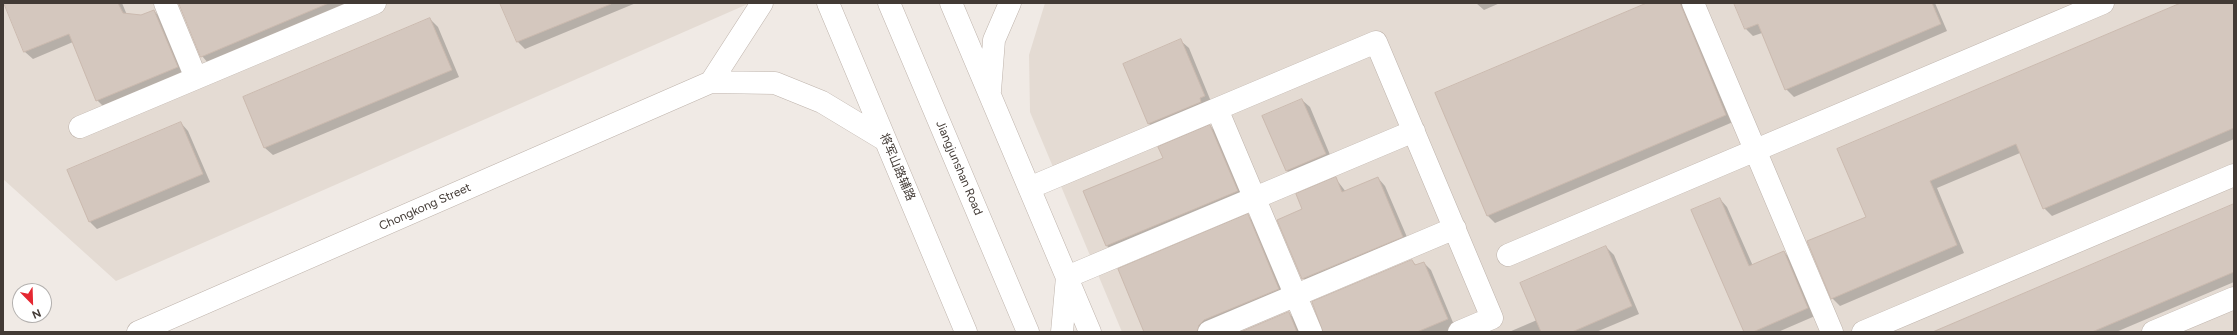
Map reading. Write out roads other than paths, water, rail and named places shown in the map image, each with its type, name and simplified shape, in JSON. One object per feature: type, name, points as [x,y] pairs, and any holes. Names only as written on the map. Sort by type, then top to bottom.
[{"type":"street","points":[[165,3],[196,78]]},
{"type":"street","points":[[80,127],[375,3]]},
{"type":"street","points":[[711,82],[762,3]]},
{"type":"street","name":"将军山路辅路","points":[[828,3],[967,331]]},
{"type":"street","name":"Jiangjunshan Road","points":[[890,3],[1028,332]]},
{"type":"street","points":[[951,3],[1090,332]]},
{"type":"street","points":[[990,94],[994,40],[1010,3]]},
{"type":"street","points":[[1693,3],[1832,332]]},
{"type":"street","points":[[1508,255],[2103,3]]},
{"type":"street","points":[[1029,188],[1376,42],[1492,318],[1458,332]]},
{"type":"street","name":"Chongkong Street","points":[[138,332],[711,82],[775,83],[822,102],[885,140]]},
{"type":"street","points":[[1217,109],[1311,332]]},
{"type":"street","points":[[1067,277],[1414,131]]},
{"type":"street","points":[[1863,332],[2234,175]]},
{"type":"street","points":[[1209,332],[1455,228]]},
{"type":"street","points":[[1062,332],[1067,277]]},
{"type":"street","points":[[2153,332],[2234,298]]}]
